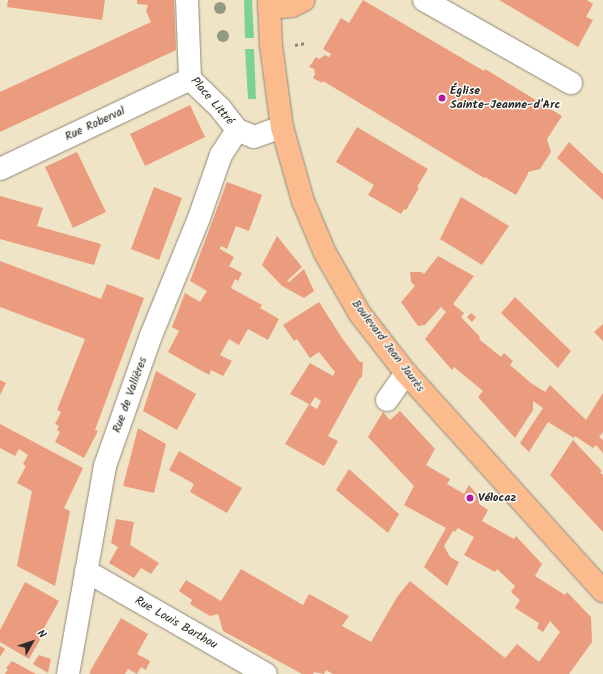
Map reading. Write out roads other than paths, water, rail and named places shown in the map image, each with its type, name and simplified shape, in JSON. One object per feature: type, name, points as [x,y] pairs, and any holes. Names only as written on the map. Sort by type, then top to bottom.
[{"type":"main road","points":[[269,4],[298,3]]},
{"type":"main road","name":"Boulevard Jean Jaurès","points":[[269,4],[272,56],[282,128],[303,201],[324,253],[360,314],[406,373],[603,591]]},
{"type":"street","name":"Place Littré","points":[[187,0],[190,79],[220,108],[237,130]]},
{"type":"street","points":[[424,0],[571,83]]},
{"type":"street","name":"Rue Roberval","points":[[0,169],[190,79]]},
{"type":"street","points":[[237,130],[254,137],[282,128]]},
{"type":"street","name":"Rue de Vallières","points":[[68,674],[105,466],[118,427],[174,277],[199,218],[221,155],[237,130]]},
{"type":"street","points":[[387,400],[406,373]]},
{"type":"street","name":"Rue Louis Barthou","points":[[86,571],[266,674]]},
{"type":"place","name":"Église Sainte-Jeanne-d'Arc","points":[[442,98]]},
{"type":"place","name":"Vélocaz","points":[[470,498]]}]
